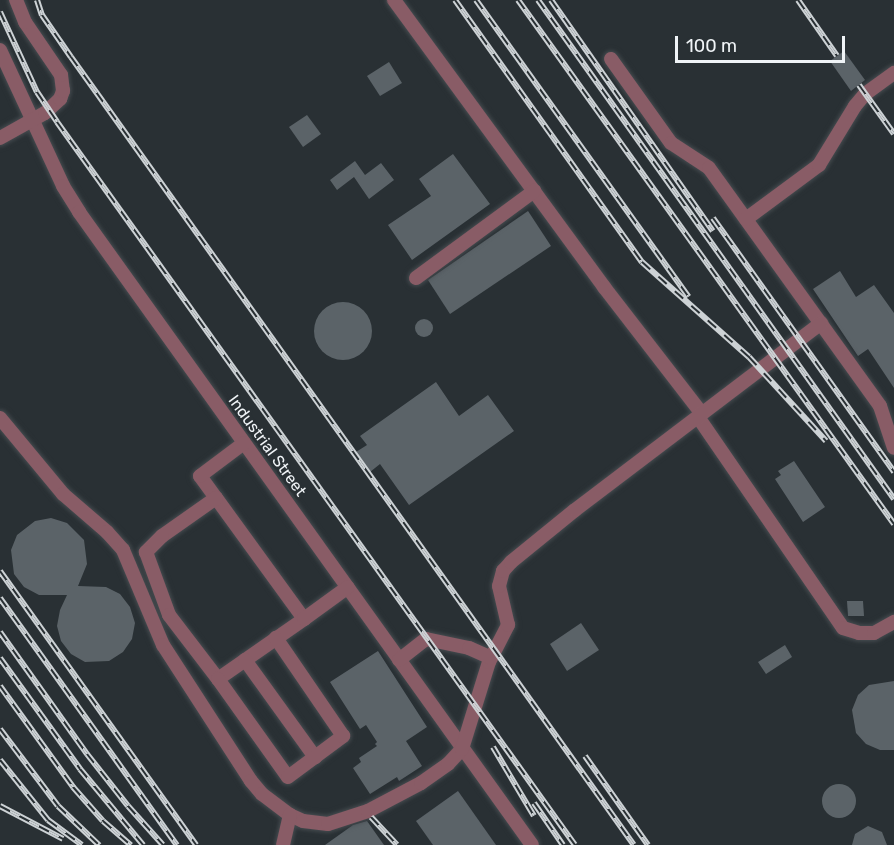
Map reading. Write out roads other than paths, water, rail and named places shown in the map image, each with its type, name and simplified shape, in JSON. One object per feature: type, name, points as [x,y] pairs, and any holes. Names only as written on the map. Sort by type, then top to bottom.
[{"type":"street","points":[[0,138],[33,121],[60,99],[63,83],[56,65],[25,22],[16,0]]},
{"type":"street","points":[[394,0],[700,415],[843,628],[859,633],[874,633],[894,622]]},
{"type":"street","name":"Industrial Street","points":[[0,50],[63,186],[79,212],[532,845]]},
{"type":"street","points":[[611,59],[671,143],[709,168],[747,219],[880,406],[894,448]]},
{"type":"street","points":[[747,219],[819,165],[855,106],[865,94],[894,73]]},
{"type":"street","points":[[416,278],[534,191]]},
{"type":"street","points":[[0,418],[63,495],[123,550],[164,645],[251,781],[262,794],[290,815],[314,823],[342,821],[421,783],[448,764],[462,749],[490,658],[508,625],[499,586],[502,571],[532,543],[821,323]]},
{"type":"street","points":[[244,443],[200,476],[304,619]]},
{"type":"street","points":[[216,498],[162,536],[146,552],[169,615],[288,777],[343,736],[276,638]]},
{"type":"street","points":[[218,679],[348,587]]},
{"type":"street","points":[[399,660],[426,639],[469,648],[490,658]]},
{"type":"street","points":[[245,660],[315,757]]},
{"type":"street","points":[[284,845],[290,815]]},
{"type":"railway","points":[[37,0],[42,15],[71,57],[634,845]]},
{"type":"railway","points":[[455,0],[642,262],[749,357],[826,441]]},
{"type":"railway","points":[[476,0],[689,297]]},
{"type":"railway","points":[[518,0],[894,524]]},
{"type":"railway","points":[[538,0],[894,499]]},
{"type":"railway","points":[[551,0],[713,231]]},
{"type":"railway","points":[[798,0],[837,56]]},
{"type":"railway","points":[[0,12],[37,92],[57,122],[575,845]]},
{"type":"railway","points":[[859,85],[894,134]]},
{"type":"railway","points":[[713,218],[894,472]]},
{"type":"railway","points":[[0,571],[196,845]]},
{"type":"railway","points":[[0,598],[177,845]]},
{"type":"railway","points":[[0,632],[87,754],[128,806],[163,845]]},
{"type":"railway","points":[[0,658],[80,769],[143,845]]},
{"type":"railway","points":[[0,686],[73,787],[103,821],[131,845]]},
{"type":"railway","points":[[0,729],[58,806],[99,845]]},
{"type":"railway","points":[[493,747],[534,816]]},
{"type":"railway","points":[[585,756],[648,845]]},
{"type":"railway","points":[[0,760],[48,820],[82,845]]},
{"type":"railway","points":[[534,803],[563,845]]},
{"type":"railway","points":[[0,806],[63,839]]},
{"type":"railway","points":[[371,817],[397,845]]}]
